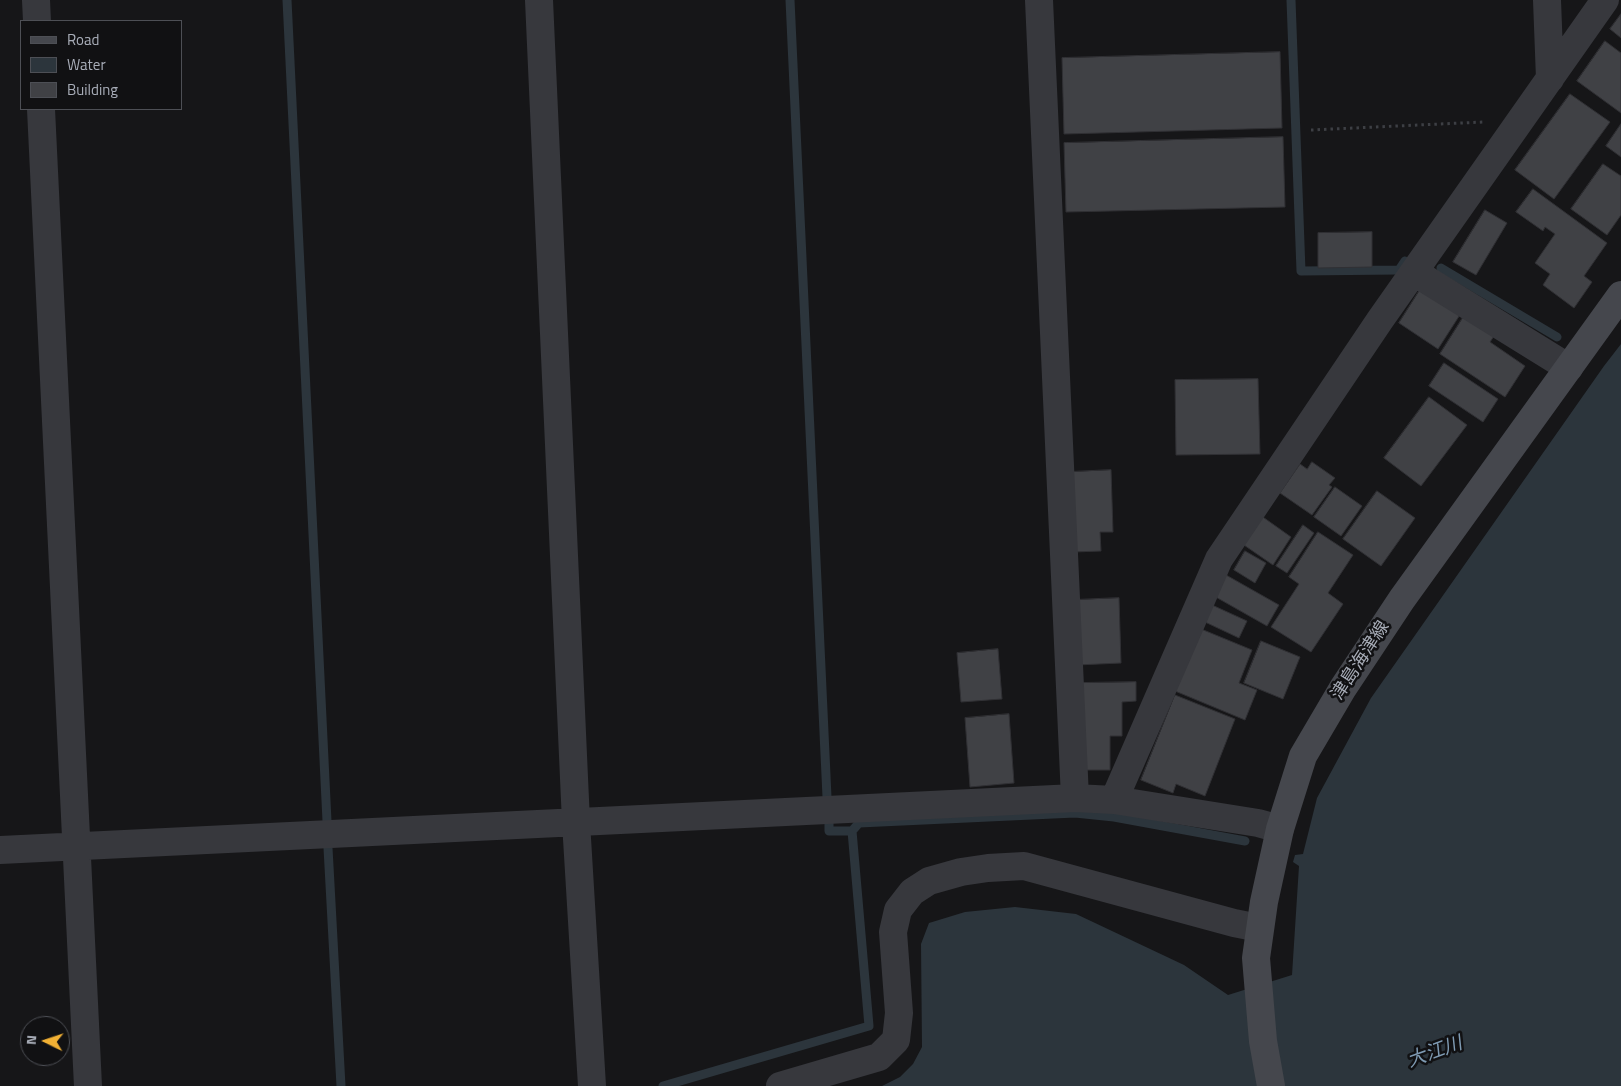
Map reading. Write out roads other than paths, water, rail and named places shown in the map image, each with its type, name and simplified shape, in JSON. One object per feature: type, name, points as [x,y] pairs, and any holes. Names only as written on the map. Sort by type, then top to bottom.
[{"type":"main road","name":"津島海津線","points":[[1271,1086],[1263,1041],[1256,958],[1259,928],[1280,830],[1303,756],[1343,688],[1402,599],[1621,295]]},
{"type":"street","points":[[36,0],[37,20]]},
{"type":"street","points":[[539,0],[576,822],[592,1086]]},
{"type":"street","points":[[1039,0],[1075,798]]},
{"type":"street","points":[[1547,0],[1550,79]]},
{"type":"street","points":[[1114,800],[1218,559],[1414,272],[1605,0]]},
{"type":"street","points":[[41,110],[88,1086]]},
{"type":"street","points":[[1414,272],[1569,368]]},
{"type":"street","points":[[0,850],[1075,798],[1114,800],[1258,823],[1280,830]]},
{"type":"street","points":[[780,1086],[879,1057],[896,1040],[900,1013],[893,932],[898,910],[912,892],[929,881],[961,872],[1024,866],[1234,924],[1259,928]]},
{"type":"water","name":"大江川","points":[[1621,344],[1621,1086],[882,1086],[900,1077],[913,1064],[922,1047],[921,944],[929,923],[965,912],[1015,907],[1076,914],[1184,965],[1228,995],[1292,975],[1299,866],[1293,862],[1295,855],[1303,854],[1317,798],[1371,698]]},
{"type":"waterway","points":[[287,0],[327,821]]},
{"type":"waterway","points":[[790,0],[827,797]]},
{"type":"waterway","points":[[1291,0],[1301,271],[1399,270],[1405,261]]},
{"type":"waterway","points":[[1441,268],[1557,337]]},
{"type":"waterway","points":[[852,831],[859,823],[1075,813],[1114,817],[1245,841]]},
{"type":"waterway","points":[[663,1086],[869,1026],[852,831],[829,831],[829,822]]},
{"type":"waterway","points":[[328,848],[341,1086]]}]
